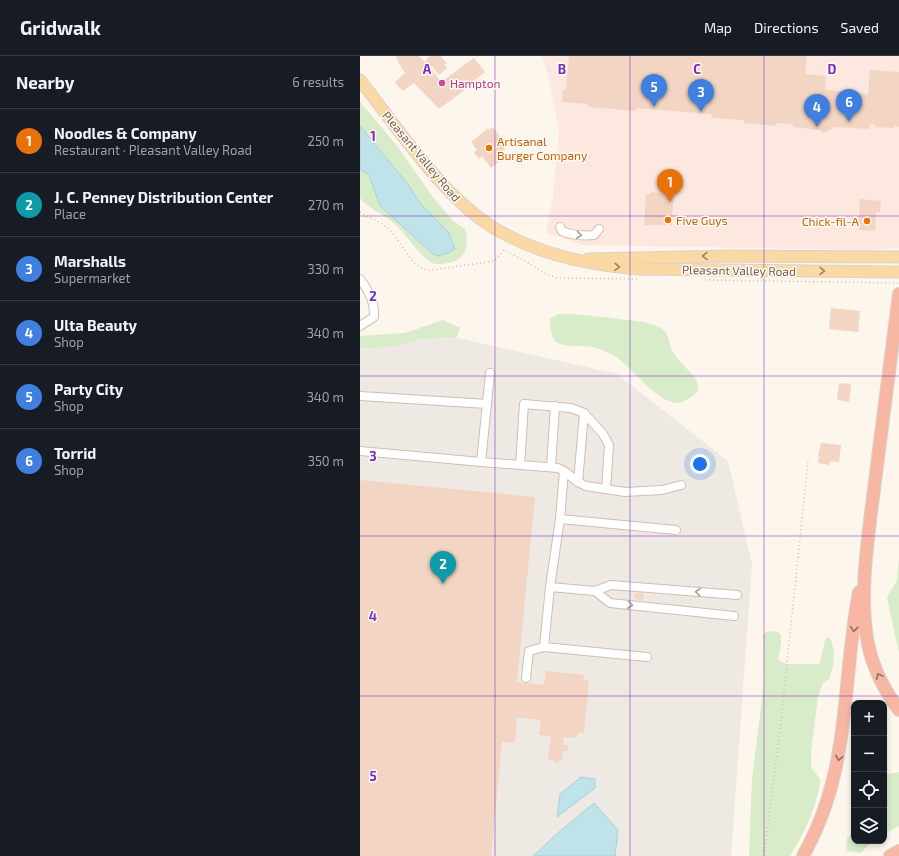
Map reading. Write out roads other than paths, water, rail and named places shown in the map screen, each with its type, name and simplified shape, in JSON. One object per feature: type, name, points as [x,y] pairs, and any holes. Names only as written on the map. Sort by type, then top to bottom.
[{"type":"highway","points":[[803,856],[825,811],[836,773],[845,717],[857,604],[866,564],[899,294]]},
{"type":"highway","points":[[866,564],[865,615],[870,650],[881,682],[899,710]]},
{"type":"highway","points":[[890,856],[899,852]]},
{"type":"main road","name":"Pleasant Valley Road","points":[[360,80],[436,176],[472,212],[492,227],[520,242],[548,253],[604,266],[638,268],[899,272]]},
{"type":"main road","name":"Pleasant Valley Road","points":[[579,259],[750,256],[899,257]]},
{"type":"main road","points":[[750,256],[750,270]]},
{"type":"street","points":[[560,227],[562,231],[567,233],[589,236],[594,235],[599,229]]},
{"type":"street","points":[[360,280],[375,307],[374,317],[360,326]]},
{"type":"street","points":[[482,462],[490,374]]},
{"type":"street","points":[[360,396],[487,404]]},
{"type":"street","points":[[520,465],[524,404],[571,408],[584,413],[603,434],[609,445],[606,489]]},
{"type":"street","points":[[550,467],[555,406]]},
{"type":"street","points":[[578,482],[584,413]]},
{"type":"street","points":[[360,451],[550,467],[564,471],[578,482],[586,486],[625,492],[662,490],[680,485]]},
{"type":"street","points":[[544,647],[550,587],[560,519],[564,471]]},
{"type":"street","points":[[560,519],[676,530]]},
{"type":"street","points":[[595,592],[611,585],[737,595]]},
{"type":"street","points":[[550,587],[595,592],[610,603],[734,616]]},
{"type":"street","points":[[526,678],[529,651],[544,647],[647,656]]},
{"type":"water","points":[[360,126],[407,183],[420,203],[449,233],[455,249],[449,253],[437,256],[433,254],[380,206],[369,175],[360,169]]},
{"type":"water","points":[[581,777],[595,779],[595,788],[557,817],[560,794]]},
{"type":"water","points":[[594,803],[618,830],[615,856],[533,856],[559,832]]},
{"type":"place","name":"Hampton","points":[[442,83]]},
{"type":"place","name":"Party City","points":[[654,107]]},
{"type":"place","name":"Marshalls","points":[[701,112]]},
{"type":"place","name":"Torrid","points":[[849,122]]},
{"type":"place","name":"Ulta Beauty","points":[[817,127]]},
{"type":"place","name":"Artisanal Burger Company","points":[[489,148]]},
{"type":"place","name":"Noodles & Company","points":[[670,202]]},
{"type":"place","name":"Five Guys","points":[[668,220]]},
{"type":"place","name":"Chick-fil-A","points":[[867,221]]},
{"type":"place","name":"J. C. Penney Distribution Center","points":[[443,584]]}]
